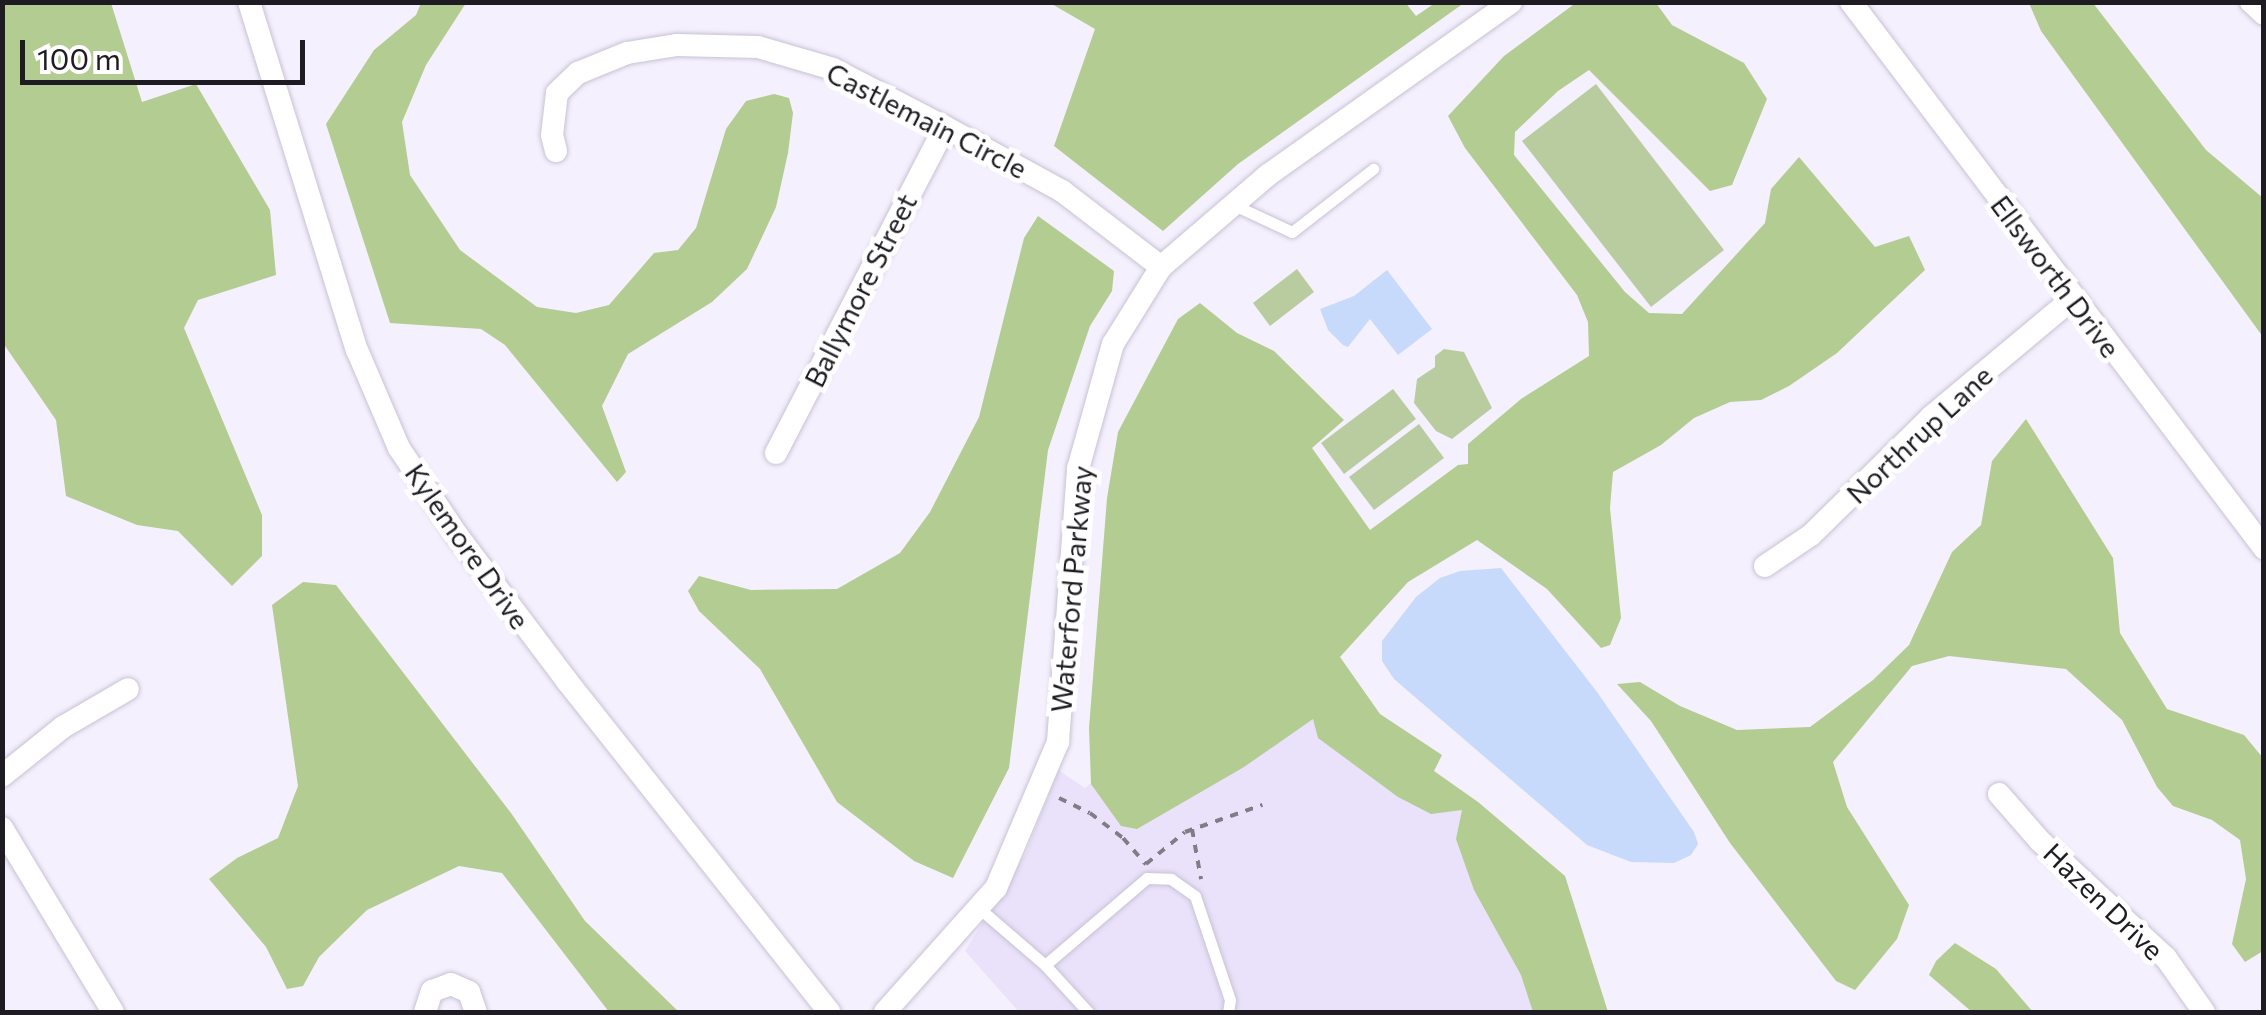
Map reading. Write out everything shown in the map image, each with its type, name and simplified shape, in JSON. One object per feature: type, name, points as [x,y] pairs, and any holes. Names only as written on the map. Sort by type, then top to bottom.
[{"type":"street","name":"Kylemore Drive","points":[[249,2],[358,350],[399,448],[456,535],[566,682],[829,1012]]},
{"type":"street","name":"Waterford Parkway","points":[[885,1012],[996,888],[1058,742],[1081,456],[1113,344],[1161,267],[1268,175],[1511,2]]},
{"type":"street","name":"Ellsworth Drive","points":[[1850,2],[2264,548]]},
{"type":"street","points":[[2252,2],[2264,14]]},
{"type":"street","name":"Castlemain Circle","points":[[556,151],[552,135],[557,93],[578,73],[628,53],[677,45],[758,47],[833,68],[1062,191],[1161,267]]},
{"type":"street","name":"Ballymore Street","points":[[776,452],[944,127]]},
{"type":"street","name":"Northrup Lane","points":[[1765,566],[1811,534],[1931,417],[2072,299]]},
{"type":"street","points":[[2,776],[63,727],[128,689]]},
{"type":"street","name":"Hazen Drive","points":[[2000,794],[2040,840],[2166,958],[2204,1012]]},
{"type":"street","points":[[2,828],[113,1012]]},
{"type":"street","points":[[425,1012],[432,991],[451,984],[469,992],[476,1012]]},
{"type":"lane","points":[[1234,205],[1292,232],[1373,169]]},
{"type":"lane","points":[[1045,965],[1147,878],[1172,879],[1195,896],[1230,1000],[1228,1012]]},
{"type":"lane","points":[[980,909],[1045,965],[1088,1012]]},
{"type":"path","points":[[1059,798],[1123,838],[1146,864],[1192,829],[1262,804]]},
{"type":"path","points":[[1192,829],[1201,879]]},
{"type":"shaded area","points":[[1255,648],[1478,802],[1565,876],[1608,1012],[1019,1012],[965,951],[1026,853],[1058,770],[1085,788]]},
{"type":"green space","points":[[1405,2],[1416,16],[1435,3],[1464,3],[1238,164],[1163,231],[1054,146],[1095,29],[1050,3]]},
{"type":"green space","points":[[1577,2],[1656,3],[1672,25],[1744,63],[1767,99],[1732,185],[1710,191],[1589,70],[1558,91],[1515,132],[1514,155],[1625,292],[1649,313],[1682,314],[1765,223],[1771,189],[1799,157],[1875,247],[1909,236],[1925,270],[1837,353],[1789,386],[1761,400],[1730,402],[1694,418],[1661,445],[1613,472],[1610,508],[1621,618],[1610,645],[1601,648],[1547,589],[1477,540],[1408,582],[1340,657],[1380,714],[1442,755],[1434,771],[1478,802],[1565,876],[1608,1012],[1533,1012],[1521,975],[1474,890],[1456,839],[1462,810],[1431,814],[1398,797],[1318,738],[1313,719],[1244,767],[1137,829],[1121,826],[1091,784],[1089,728],[1107,498],[1118,432],[1178,319],[1200,303],[1237,333],[1274,351],[1344,420],[1312,448],[1370,530],[1458,465],[1468,464],[1468,444],[1521,399],[1589,356],[1588,322],[1577,295],[1465,148],[1448,116],[1504,56]]},
{"type":"green space","points":[[2,3],[111,3],[142,102],[196,84],[270,210],[276,275],[198,300],[184,328],[262,515],[262,556],[232,586],[178,531],[137,525],[66,496],[56,420],[3,343]]},
{"type":"green space","points":[[421,3],[466,3],[426,65],[402,122],[410,175],[460,250],[537,307],[576,313],[609,305],[654,253],[678,250],[696,228],[726,129],[746,101],[774,94],[789,98],[793,113],[776,207],[747,269],[712,302],[628,354],[602,406],[626,472],[617,482],[505,345],[481,329],[390,323],[326,124],[374,50],[416,15]]},
{"type":"green space","points":[[2029,3],[2093,3],[2206,150],[2263,198],[2263,337],[2041,31]]},
{"type":"green space","points":[[1596,84],[1724,250],[1651,307],[1522,141]]},
{"type":"green space","points":[[1038,216],[1114,271],[1112,291],[1090,326],[1048,450],[1009,768],[953,878],[914,861],[837,802],[760,669],[699,611],[688,591],[699,576],[751,590],[837,589],[900,553],[930,512],[979,417],[1024,238]]},
{"type":"green space","points":[[1297,269],[1314,292],[1270,326],[1253,303]]},
{"type":"green space","points":[[1444,349],[1464,352],[1492,408],[1452,439],[1436,431],[1414,403],[1417,379],[1435,367],[1435,356]]},
{"type":"green space","points":[[1393,389],[1416,419],[1344,474],[1321,443]]},
{"type":"green space","points":[[2026,419],[2113,558],[2120,633],[2167,709],[2244,735],[2263,758],[2263,951],[2245,962],[2232,944],[2246,879],[2240,840],[2212,820],[2173,806],[2157,787],[2122,720],[2066,669],[1949,656],[1912,666],[1833,762],[1847,807],[1909,905],[1897,939],[1855,990],[1836,981],[1730,843],[1651,721],[1617,684],[1640,682],[1680,706],[1737,730],[1810,727],[1873,680],[1909,645],[1952,552],[1981,525],[1992,461]]},
{"type":"green space","points":[[1419,424],[1444,458],[1374,510],[1349,477]]},
{"type":"green space","points":[[303,582],[336,585],[511,813],[585,921],[679,1012],[609,1012],[502,873],[459,866],[367,910],[319,957],[303,986],[287,989],[266,947],[209,879],[237,858],[278,838],[298,786],[272,605]]},
{"type":"green space","points":[[1955,943],[1996,969],[2033,1012],[1972,1012],[1929,975],[1936,961]]},
{"type":"water","points":[[1387,270],[1432,329],[1398,355],[1370,319],[1348,347],[1343,345],[1328,330],[1320,309],[1354,296]]},
{"type":"water","points":[[1501,568],[1597,692],[1694,832],[1698,844],[1691,855],[1674,863],[1631,862],[1587,845],[1394,679],[1382,661],[1382,641],[1416,597],[1440,578],[1460,571]]}]
